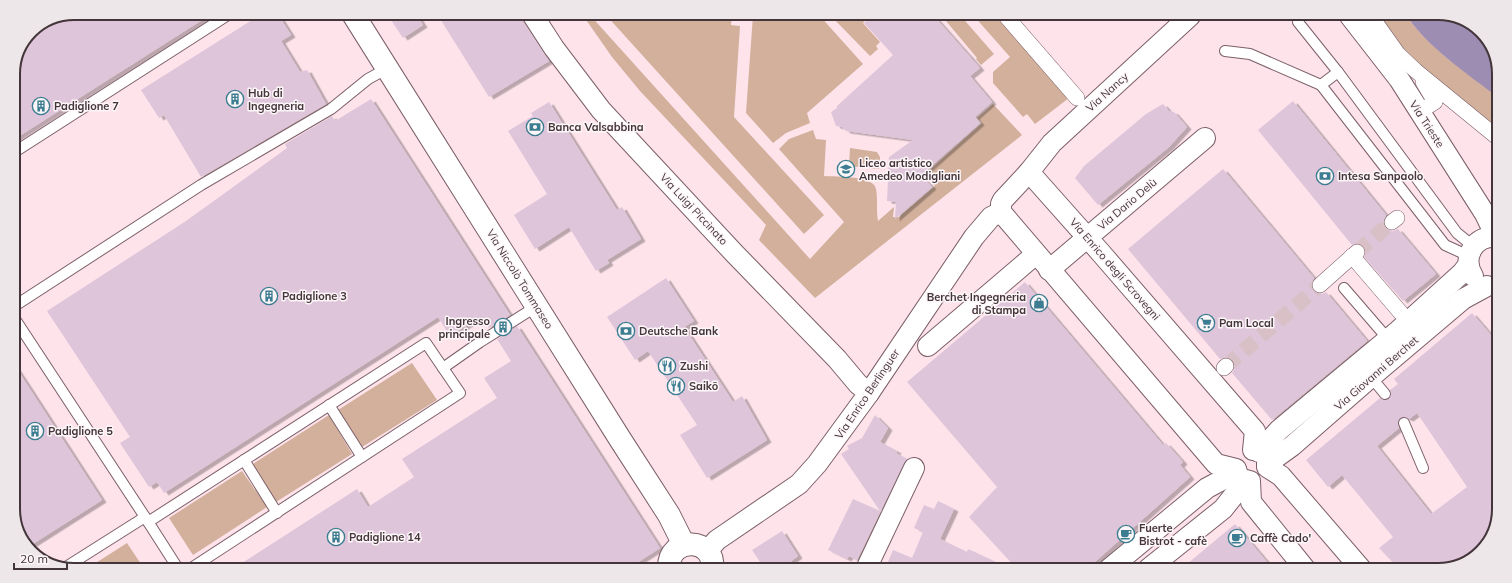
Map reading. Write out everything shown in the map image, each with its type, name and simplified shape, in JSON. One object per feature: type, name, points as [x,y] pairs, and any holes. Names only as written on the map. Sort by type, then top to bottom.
[{"type":"street","name":"Via Niccolò Tommaseo","points":[[357,20],[620,439],[670,515],[684,545]]},
{"type":"street","name":"Via Luigi Piccinato","points":[[536,20],[554,48],[601,110],[837,359],[858,384],[869,393]]},
{"type":"street","points":[[1009,20],[1077,98]]},
{"type":"street","name":"Via Nancy","points":[[1029,172],[1052,143],[1186,20]]},
{"type":"street","name":"Via Trieste","points":[[1353,20],[1398,79],[1485,214],[1492,227]]},
{"type":"street","points":[[1374,20],[1398,54],[1416,71],[1492,133]]},
{"type":"street","points":[[1416,71],[1435,102],[1419,112]]},
{"type":"street","name":"Via Dario Delù","points":[[1049,270],[1087,237],[1108,222],[1205,138]]},
{"type":"street","points":[[1029,172],[1003,200],[1001,204],[1001,212],[1216,464],[1242,476],[1259,480],[1263,476],[1261,458]]},
{"type":"street","name":"Via Enrico degli Scrovegni","points":[[1029,172],[1255,431],[1261,458]]},
{"type":"street","name":"Via Enrico Berlinguer","points":[[710,560],[717,540],[799,484],[818,464],[869,393],[974,237],[991,217],[1001,212]]},
{"type":"street","name":"Via Trieste","points":[[1470,256],[1483,239],[1492,238]]},
{"type":"street","points":[[928,346],[1036,254]]},
{"type":"street","points":[[1322,284],[1355,254],[1401,313]]},
{"type":"street","points":[[1470,256],[1474,278],[1478,282],[1492,285]]},
{"type":"street","name":"Via Giovanni Berchet","points":[[1261,458],[1279,430],[1388,339],[1462,273],[1470,256]]},
{"type":"street","name":"Via Giovanni Berchet","points":[[1261,458],[1292,446],[1463,299],[1492,287]]},
{"type":"street","points":[[1300,563],[1251,502],[1236,464],[1238,458],[1247,451],[1261,458],[1281,476],[1356,563]]},
{"type":"street","points":[[869,563],[914,468]]},
{"type":"street","points":[[1116,563],[1207,488],[1242,476]]},
{"type":"street","points":[[1155,563],[1223,508],[1242,476]]},
{"type":"street","points":[[670,563],[673,553],[684,545],[697,545],[710,560]]},
{"type":"lane","points":[[20,149],[220,20]]},
{"type":"lane","points":[[1298,22],[1338,72],[1457,233],[1470,256]]},
{"type":"lane","points":[[1225,51],[1250,54],[1321,86],[1445,245],[1470,256]]},
{"type":"lane","points":[[20,302],[201,185],[331,109],[368,79],[388,68]]},
{"type":"lane","points":[[1321,86],[1338,72]]},
{"type":"lane","points":[[1344,288],[1388,339]]},
{"type":"lane","points":[[443,368],[480,342],[537,306]]},
{"type":"lane","points":[[20,327],[174,563]]},
{"type":"lane","points":[[73,563],[244,460],[426,343],[460,393],[199,563]]},
{"type":"lane","points":[[1371,377],[1385,394]]},
{"type":"lane","points":[[329,405],[362,457]]},
{"type":"lane","points":[[1404,423],[1423,468]]},
{"type":"lane","points":[[244,460],[277,513]]},
{"type":"shaded area","points":[[586,20],[594,20],[810,259],[844,222],[779,149],[789,139],[813,130],[816,139],[826,140],[824,176],[862,179],[874,184],[877,193],[878,221],[894,207],[893,217],[899,217],[935,186],[925,174],[982,123],[977,118],[993,104],[1022,135],[815,298],[759,240],[766,225],[640,91],[612,57]]},
{"type":"shaded area","points":[[610,20],[732,20],[731,25],[740,26],[734,117],[824,215],[804,234]]},
{"type":"shaded area","points":[[753,20],[823,20],[863,64],[807,113],[810,123],[786,133],[773,143],[746,113]]},
{"type":"shaded area","points":[[835,20],[866,20],[863,23],[880,42],[876,46],[878,49],[870,56]]},
{"type":"shaded area","points":[[945,20],[964,20],[994,54],[981,65],[976,59],[977,58]]},
{"type":"shaded area","points":[[977,20],[1001,20],[1069,98],[1035,124],[1027,114],[1023,117],[993,83],[993,72],[1010,57]]},
{"type":"shaded area","points":[[1379,20],[1410,20],[1425,38],[1437,49],[1492,93],[1492,125],[1401,52]]},
{"type":"shaded area","points":[[1410,20],[1448,21],[1462,26],[1474,33],[1485,47],[1489,57],[1492,71],[1492,93],[1437,49]]},
{"type":"shaded area","points":[[850,148],[877,152],[880,157],[879,169],[849,166]]},
{"type":"shaded area","points":[[412,363],[437,400],[362,447],[338,410]]},
{"type":"shaded area","points":[[329,415],[352,454],[276,502],[253,464]]},
{"type":"shaded area","points":[[242,471],[267,507],[193,555],[169,518]]},
{"type":"shaded area","points":[[127,543],[140,563],[96,563]]},
{"type":"building","name":"Padiglione 7","points":[[74,20],[202,20],[20,136],[21,64],[29,44],[44,29],[64,21]]},
{"type":"building","name":"Hub di Ingegneria","points":[[252,20],[281,20],[291,35],[281,41],[300,72],[307,70],[326,104],[201,177],[164,115],[159,118],[141,90]]},
{"type":"building","points":[[391,20],[420,20],[423,25],[403,38]]},
{"type":"building","points":[[441,20],[522,20],[549,61],[489,97]]},
{"type":"building","points":[[868,20],[937,20],[980,68],[970,76],[992,102],[975,117],[980,123],[921,175],[932,187],[895,219],[896,202],[887,201],[889,157],[913,140],[846,131],[842,127],[836,126],[831,112],[893,55],[864,23]]},
{"type":"building","points":[[371,99],[510,315],[489,328],[481,316],[450,336],[438,317],[164,493],[157,482],[149,487],[120,443],[130,437],[47,311],[186,221],[287,148],[285,144],[332,116],[335,121]]},
{"type":"building","name":"Intesa Sanpaolo","points":[[1293,101],[1386,215],[1383,223],[1385,228],[1393,231],[1398,229],[1436,274],[1403,301],[1364,257],[1366,251],[1364,246],[1359,243],[1352,245],[1258,130]]},
{"type":"building","points":[[549,102],[617,210],[622,207],[641,239],[607,260],[609,263],[596,271],[569,227],[535,249],[514,215],[547,194],[508,131],[533,116],[531,113]]},
{"type":"building","points":[[1163,104],[1169,111],[1174,112],[1187,127],[1169,147],[1098,205],[1075,178],[1084,166],[1146,114]]},
{"type":"building","points":[[1223,169],[1314,278],[1311,283],[1313,291],[1318,294],[1326,292],[1367,341],[1272,420],[1232,373],[1235,368],[1233,360],[1228,357],[1220,359],[1128,249]]},
{"type":"building","points":[[666,278],[694,321],[684,327],[733,402],[742,396],[767,440],[707,478],[680,435],[697,425],[648,351],[635,360],[607,317]]},
{"type":"building","points":[[1025,282],[1163,445],[1166,443],[1183,462],[1180,465],[1190,477],[1094,563],[1011,563],[969,517],[997,487],[907,382]]},
{"type":"building","points":[[1472,313],[1492,336],[1491,519],[1485,536],[1474,550],[1458,559],[1445,563],[1393,563],[1379,548],[1393,537],[1342,475],[1328,487],[1306,460],[1380,398],[1386,400],[1389,399],[1391,396],[1390,390],[1398,384],[1394,379]],"holes":[[[1417,413],[1467,487],[1431,514],[1377,446],[1399,428],[1399,419],[1404,417],[1409,419]]]},
{"type":"building","points":[[517,326],[660,548],[637,563],[242,563],[357,489],[368,507],[414,477],[402,459],[497,398],[484,378],[511,361],[497,339]]},
{"type":"building","name":"Padiglione 5","points":[[20,374],[102,500],[33,544],[27,536],[20,512]]},
{"type":"building","points":[[875,415],[888,428],[880,442],[897,451],[896,453],[907,459],[857,560],[849,556],[847,559],[828,550],[853,499],[880,511],[841,454],[849,449],[847,446],[862,438]]},
{"type":"building","points":[[938,501],[954,509],[940,539],[967,552],[968,549],[998,563],[888,563],[893,550],[912,558],[923,532],[914,528],[924,505],[934,509]]},
{"type":"building","points":[[1235,524],[1267,562],[1266,563],[1188,563]]},
{"type":"building","points":[[782,531],[798,556],[791,561],[792,563],[761,563],[752,550]]},
{"type":"tunnel","points":[[1357,252],[1392,222]]},
{"type":"tunnel","points":[[1226,366],[1320,285]]},
{"type":"place","name":"Hub di Ingegneria","points":[[235,99]]},
{"type":"place","name":"Padiglione 7","points":[[41,106]]},
{"type":"place","name":"Banca Valsabbina","points":[[535,127]]},
{"type":"place","name":"Liceo artistico Amedeo Modigliani","points":[[846,169]]},
{"type":"place","name":"Intesa Sanpaolo","points":[[1325,176]]},
{"type":"place","name":"Padiglione 3","points":[[269,296]]},
{"type":"place","name":"Berchet Ingegneria di Stampa","points":[[1039,303]]},
{"type":"place","name":"Pam Local","points":[[1206,323]]},
{"type":"place","name":"Ingresso principale","points":[[503,327]]},
{"type":"place","name":"Deutsche Bank","points":[[626,331]]},
{"type":"place","name":"Zushi","points":[[667,366]]},
{"type":"place","name":"Saikō","points":[[676,386]]},
{"type":"place","name":"Padiglione 5","points":[[35,431]]},
{"type":"place","name":"Fuerte Bistrot - cafè","points":[[1126,534]]},
{"type":"place","name":"Padiglione 14","points":[[336,537]]},
{"type":"place","name":"Caffè Cado'","points":[[1237,538]]}]
